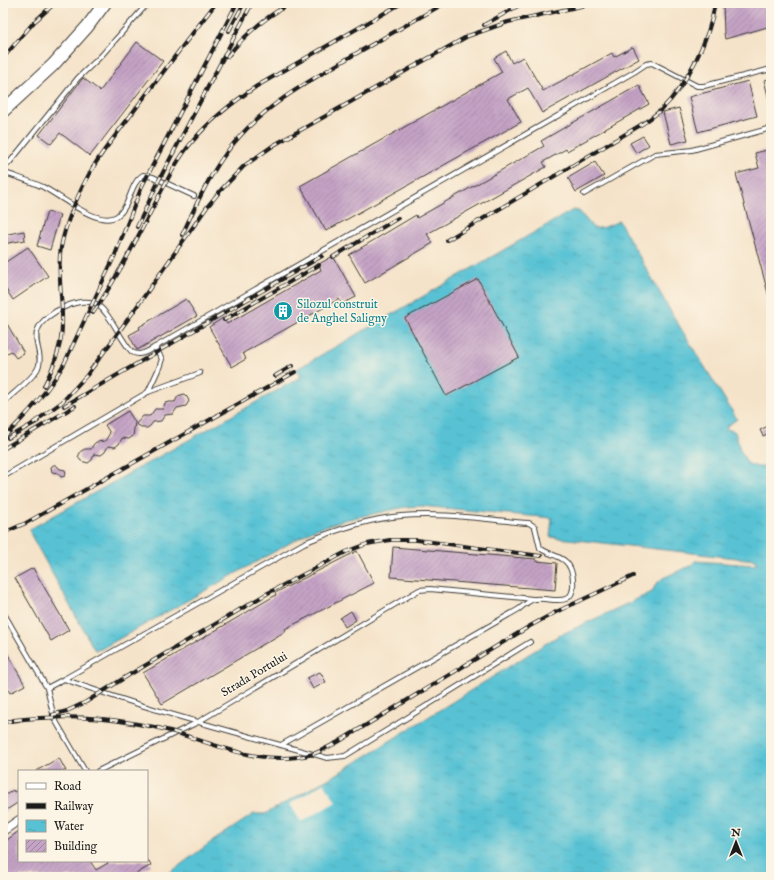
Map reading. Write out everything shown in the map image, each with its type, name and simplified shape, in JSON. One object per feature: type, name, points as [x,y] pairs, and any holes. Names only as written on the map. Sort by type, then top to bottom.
[{"type":"main road","points":[[3,111],[53,65],[87,27],[105,3]]},
{"type":"street","points":[[3,831],[18,821]]},
{"type":"lane","points":[[3,166],[10,162],[78,78],[101,56],[148,3]]},
{"type":"lane","points":[[3,403],[32,376],[38,367],[40,357],[36,339],[38,328],[41,323],[58,310],[71,304],[89,301],[98,305],[119,332],[130,350],[135,354],[143,353],[646,64],[652,63],[697,86],[704,86],[771,69]]},
{"type":"lane","points":[[584,194],[655,154],[692,150],[771,128]]},
{"type":"lane","points":[[3,172],[44,188],[85,212],[102,219],[113,218],[122,212],[137,180],[143,175],[153,177],[194,196]]},
{"type":"lane","points":[[148,392],[162,359],[155,347]]},
{"type":"lane","points":[[3,477],[148,392],[200,373]]},
{"type":"lane","points":[[47,688],[64,680],[304,543],[335,530],[367,522],[401,516],[436,515],[529,523],[536,527],[540,548],[566,562],[573,575],[574,588],[571,594],[566,598],[561,600],[533,600],[281,745]]},
{"type":"lane","name":"Strada Portului","points":[[100,770],[198,722],[419,590],[430,589],[533,600]]},
{"type":"lane","points":[[3,612],[47,688],[54,718],[84,770]]},
{"type":"lane","points":[[64,680],[198,722],[327,758],[345,756],[530,642]]},
{"type":"water","points":[[573,210],[579,211],[593,228],[603,227],[619,221],[675,319],[737,419],[726,427],[728,430],[735,432],[740,450],[748,464],[758,467],[771,467],[771,877],[164,877],[210,843],[254,814],[265,814],[337,774],[558,636],[652,592],[656,584],[663,578],[692,565],[695,561],[756,564],[756,561],[754,560],[550,537],[552,518],[421,506],[406,507],[344,520],[313,530],[101,649],[96,650],[94,649],[31,535],[30,529],[301,377],[297,369]]},
{"type":"pier","points":[[324,783],[336,802],[301,822],[290,804]]},
{"type":"building","points":[[723,3],[771,3],[771,26],[725,39]]},
{"type":"building","points":[[137,42],[163,61],[90,156],[60,133],[51,144],[39,135],[83,78],[100,91]]},
{"type":"building","points":[[633,47],[639,59],[542,113],[528,88],[508,99],[521,122],[326,231],[300,186],[502,72],[494,58],[506,51],[512,63],[523,57],[543,91],[612,53],[614,57]]},
{"type":"building","points":[[771,79],[771,100],[769,100],[764,80]]},
{"type":"building","points":[[748,81],[757,116],[698,132],[689,97]]},
{"type":"building","points":[[639,85],[649,104],[567,151],[566,149],[543,162],[546,167],[427,234],[433,243],[365,283],[349,255],[416,215],[417,218],[544,146],[541,141]]},
{"type":"building","points":[[679,108],[688,140],[671,144],[663,112]]},
{"type":"building","points":[[643,136],[649,145],[636,153],[630,143]]},
{"type":"building","points":[[771,149],[771,297],[769,297],[736,174],[759,168],[755,153]]},
{"type":"building","points":[[595,162],[604,176],[576,192],[568,178]]},
{"type":"building","points":[[47,212],[60,215],[50,250],[37,246],[39,239],[41,238],[39,238]]},
{"type":"building","points":[[24,231],[25,240],[3,244],[3,235]]},
{"type":"building","points":[[28,247],[48,276],[13,300],[3,285],[3,264]]},
{"type":"building","name":"Silozul construit de Anghel Saligny","points":[[333,256],[356,297],[342,304],[339,299],[243,353],[246,359],[232,367],[209,327],[223,318],[227,324],[321,270],[319,264]]},
{"type":"building","points":[[478,279],[519,357],[446,396],[405,318]]},
{"type":"building","points":[[186,299],[197,316],[137,350],[129,335],[140,329],[139,327]]},
{"type":"building","points":[[3,317],[24,353],[16,358],[11,351],[3,356]]},
{"type":"building","points":[[184,394],[189,401],[186,406],[177,408],[173,414],[165,415],[161,421],[153,422],[147,428],[143,428],[136,424],[143,416],[150,416],[155,409],[163,409],[165,403],[175,402],[178,396]]},
{"type":"building","points":[[128,411],[135,422],[133,436],[129,439],[122,438],[119,444],[115,447],[108,446],[105,452],[101,455],[94,454],[92,460],[88,463],[81,461],[78,457],[81,451],[91,449],[96,442],[105,441],[110,433],[105,425]]},
{"type":"building","points":[[768,426],[771,432],[763,436],[760,430]]},
{"type":"building","points":[[53,465],[65,470],[65,476],[61,477],[58,473],[52,472],[51,467]]},
{"type":"building","points":[[393,547],[536,559],[536,561],[557,563],[555,590],[391,577]]},
{"type":"building","points":[[357,551],[374,583],[285,629],[286,631],[162,704],[143,673],[276,595],[275,593]]},
{"type":"building","points":[[33,568],[69,630],[51,641],[15,578]]},
{"type":"building","points":[[351,611],[356,620],[345,627],[340,618]]},
{"type":"building","points":[[3,646],[25,685],[10,693],[3,680]]},
{"type":"building","points":[[320,672],[326,682],[313,689],[307,678]]},
{"type":"building","points":[[59,758],[65,770],[38,770]]},
{"type":"building","points":[[13,790],[14,792],[18,790],[18,803],[3,812],[3,797]]},
{"type":"building","points":[[18,832],[18,862],[91,862],[96,870],[108,862],[149,861],[151,865],[131,877],[3,877],[3,843]]},
{"type":"railway","points":[[3,58],[34,22],[55,3]]},
{"type":"railway","points":[[44,386],[54,364],[62,333],[60,273],[62,243],[65,229],[82,187],[103,152],[216,3]]},
{"type":"railway","points":[[3,438],[36,403],[64,364],[115,255],[142,186],[237,3]]},
{"type":"railway","points":[[229,31],[244,3]]},
{"type":"railway","points":[[137,227],[159,180],[252,3]]},
{"type":"railway","points":[[227,57],[256,27],[291,3]]},
{"type":"railway","points":[[93,313],[136,240],[174,168],[186,150],[206,126],[257,86],[402,3]]},
{"type":"railway","points":[[182,235],[218,164],[246,129],[259,117],[288,95],[319,75],[445,3]]},
{"type":"railway","points":[[484,25],[523,3]]},
{"type":"railway","points":[[33,423],[62,402],[87,375],[207,207],[244,166],[274,145],[468,36],[508,22],[595,3]]},
{"type":"railway","points":[[447,240],[639,126],[661,110],[680,88],[696,60],[703,46],[715,3]]},
{"type":"railway","points":[[333,257],[398,218]]},
{"type":"railway","points":[[64,406],[322,256]]},
{"type":"railway","points":[[224,320],[319,265]]},
{"type":"railway","points":[[275,376],[292,366]]},
{"type":"railway","points":[[3,533],[26,523],[295,372]]},
{"type":"railway","points":[[3,449],[75,406]]},
{"type":"railway","points":[[8,438],[38,421]]},
{"type":"railway","points":[[52,715],[67,711],[86,702],[268,593],[346,552],[367,544],[390,540],[417,540],[541,556]]},
{"type":"railway","points":[[14,720],[58,717],[103,719],[158,728],[242,753],[277,758],[313,754],[338,742],[530,626],[556,612],[633,576]]},
{"type":"railway","points":[[3,722],[19,720]]},
{"type":"place","name":"Silozul construit de Anghel Saligny","points":[[283,311]]}]
